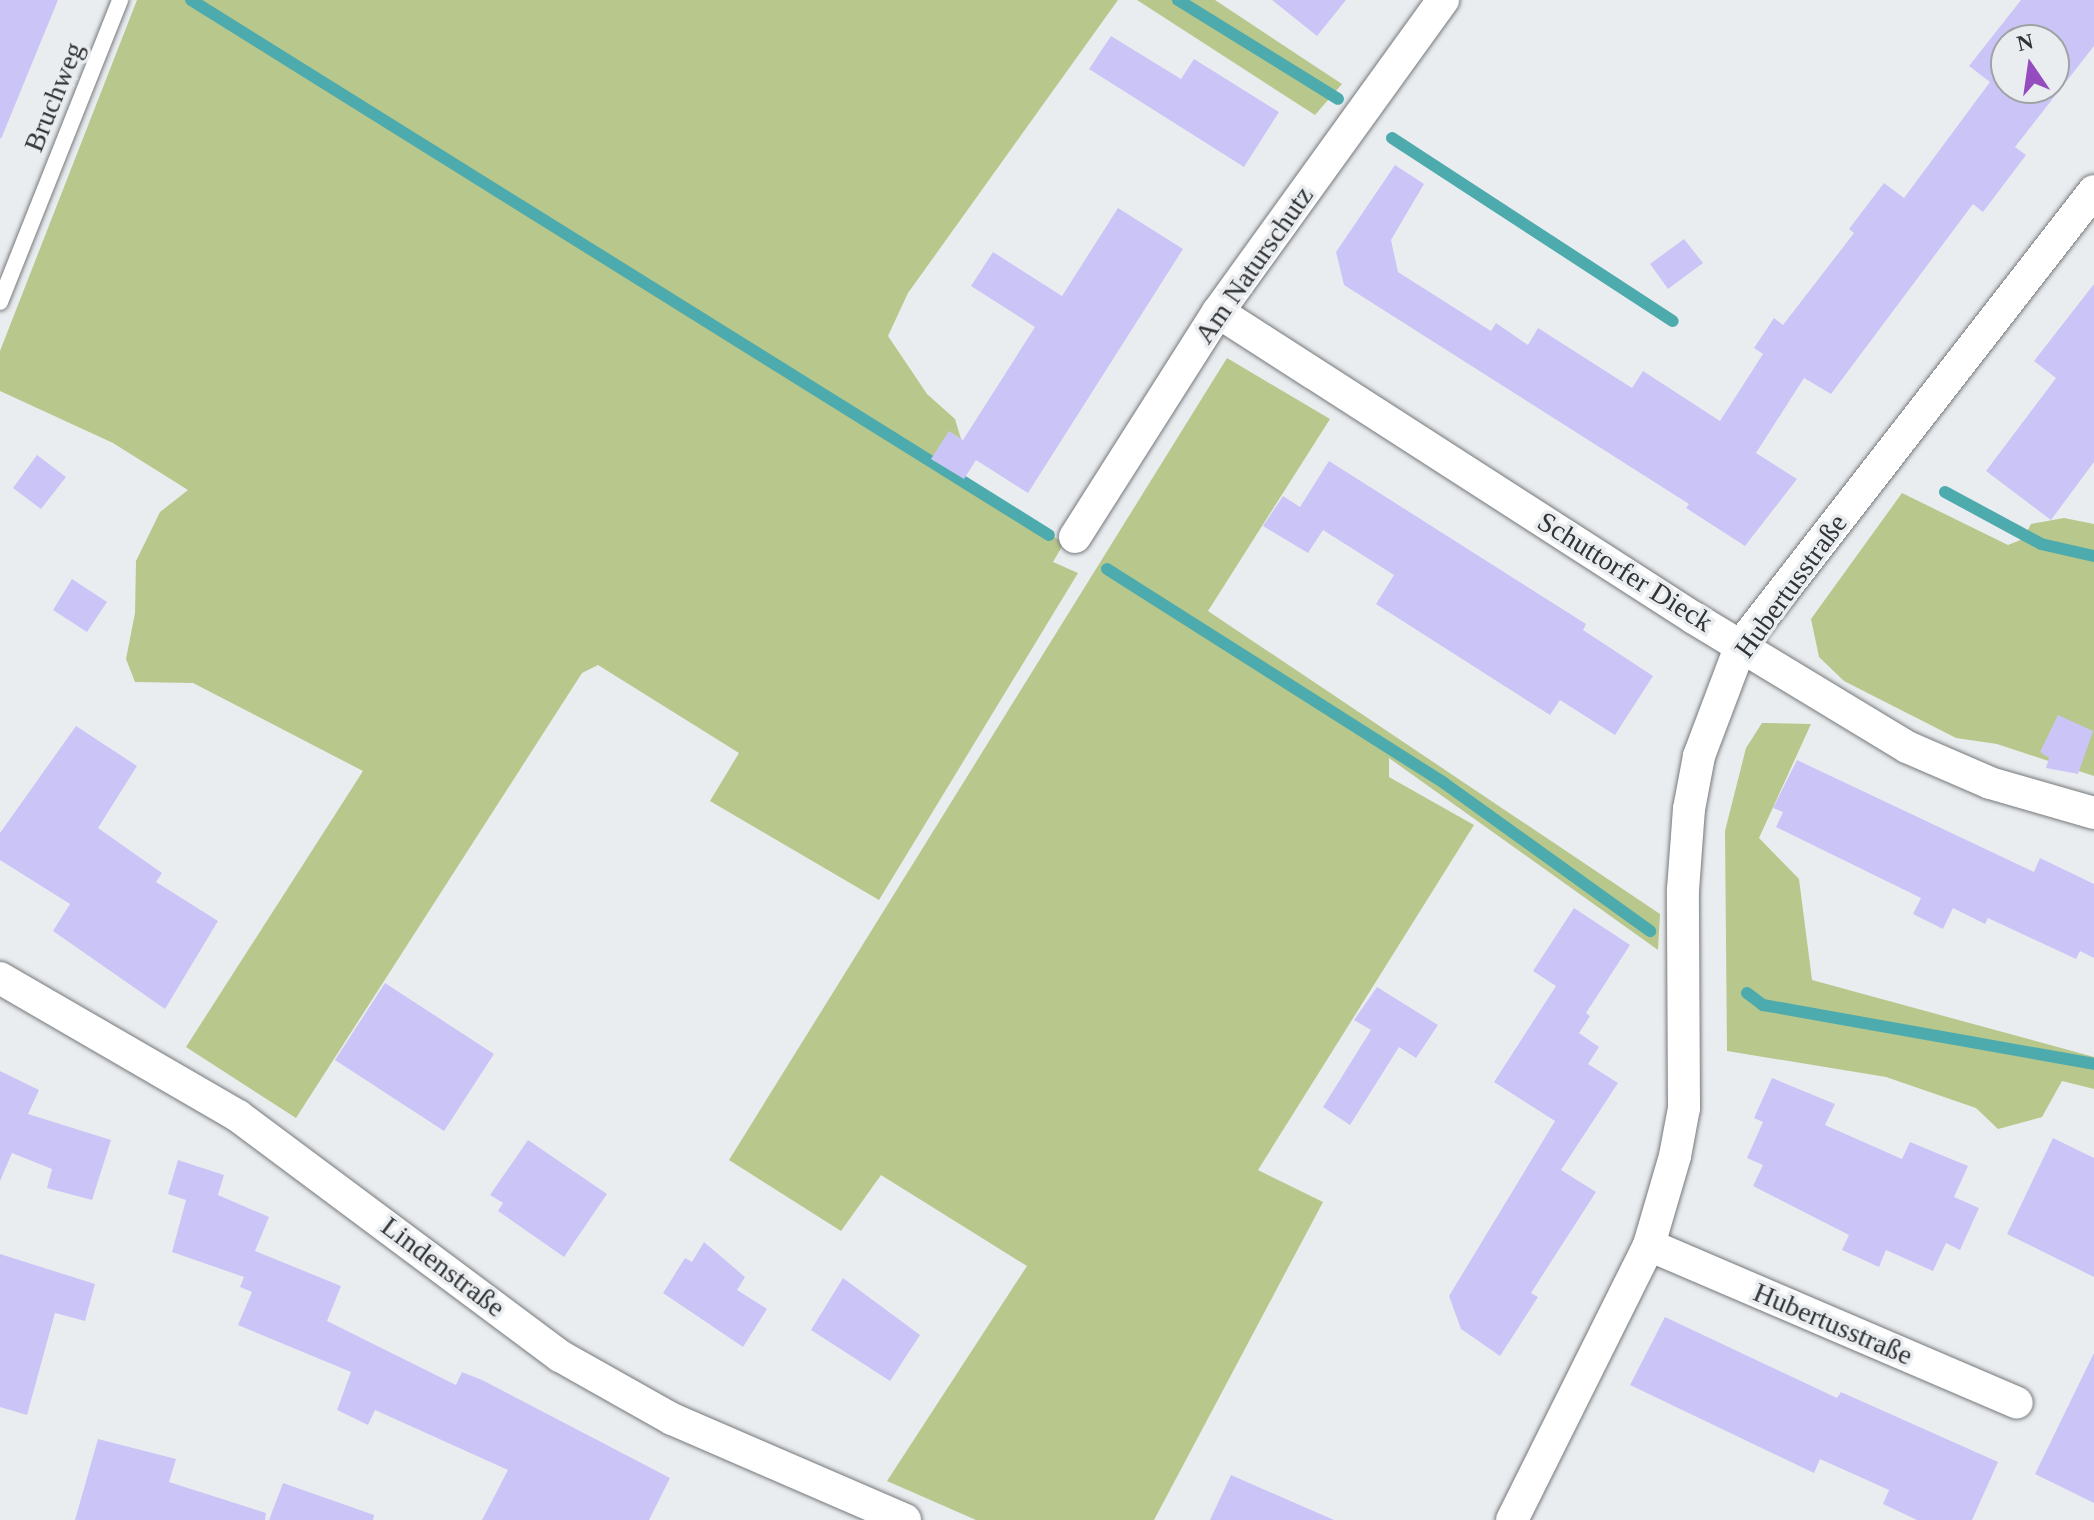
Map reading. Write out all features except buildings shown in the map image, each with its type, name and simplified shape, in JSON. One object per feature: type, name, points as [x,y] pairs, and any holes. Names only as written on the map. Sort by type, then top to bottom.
[{"type":"street","name":"Am Naturschutz","points":[[1075,537],[1218,312],[1443,0]]},
{"type":"street","name":"Hubertusstraße","points":[[1512,1520],[1649,1245],[1684,1108],[1683,890],[1689,809],[1699,756],[1741,645],[2094,191]]},
{"type":"street","name":"Schuttorfer Dieck","points":[[1218,312],[1741,645],[1929,758],[1990,783],[2094,813]]},
{"type":"street","name":"Lindenstraße","points":[[0,978],[238,1116],[560,1356],[672,1419],[905,1520]]},
{"type":"street","name":"Hubertusstraße","points":[[1649,1245],[2017,1403]]},
{"type":"lane","name":"Bruchweg","points":[[0,302],[120,0]]},
{"type":"green space","points":[[137,0],[1118,0],[908,293],[888,336],[927,394],[955,419],[961,439],[949,474],[1064,543],[1053,562],[1078,573],[879,900],[710,801],[739,753],[598,665],[582,673],[296,1118],[186,1047],[363,771],[193,683],[135,682],[126,659],[135,613],[136,561],[160,512],[188,490],[113,443],[0,391],[0,351]]},
{"type":"green space","points":[[1137,0],[1215,0],[1342,84],[1315,115]]},
{"type":"green space","points":[[1227,358],[1330,419],[1208,611],[1660,914],[1658,950],[1389,758],[1389,777],[1474,825],[1258,1170],[1323,1202],[1154,1520],[976,1520],[887,1481],[1027,1266],[881,1175],[841,1231],[729,1160]]},
{"type":"green space","points":[[1902,493],[2008,545],[2023,539],[2031,524],[2064,518],[2094,524],[2094,776],[1997,744],[1956,738],[1844,681],[1819,657],[1811,619]]},
{"type":"green space","points":[[1762,723],[1811,724],[1759,838],[1799,879],[1812,980],[2094,1057],[2094,1089],[2062,1081],[2042,1117],[1998,1129],[1976,1108],[1886,1077],[1727,1051],[1725,831],[1746,748]]},
{"type":"waterway","points":[[191,0],[1049,535]]},
{"type":"waterway","points":[[1178,0],[1338,99]]},
{"type":"waterway","points":[[1392,138],[1673,321]]},
{"type":"waterway","points":[[1945,492],[2041,544],[2094,556]]},
{"type":"waterway","points":[[1107,569],[1444,783],[1650,931]]},
{"type":"waterway","points":[[1747,993],[1763,1005],[2094,1064]]}]
